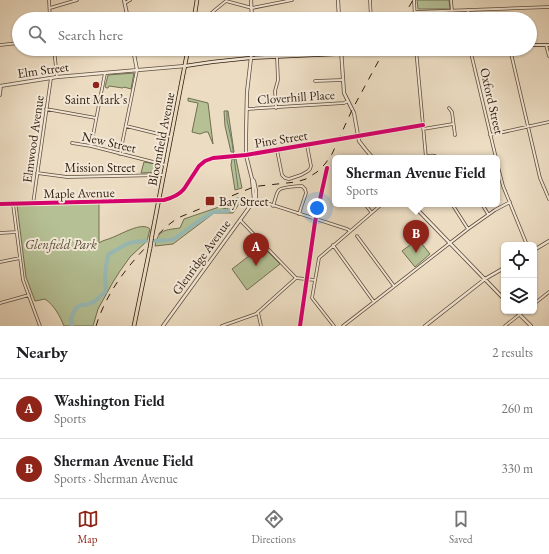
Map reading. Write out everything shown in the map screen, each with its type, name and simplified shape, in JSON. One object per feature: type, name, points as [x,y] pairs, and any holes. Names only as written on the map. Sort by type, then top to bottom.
[{"type":"main road","points":[[195,12],[197,0]]},
{"type":"main road","name":"Bloomfield Avenue","points":[[134,326],[186,56]]},
{"type":"street","points":[[49,0],[50,12]]},
{"type":"street","points":[[50,8],[77,0]]},
{"type":"street","points":[[126,12],[124,2],[130,0]]},
{"type":"street","points":[[212,12],[227,0],[252,8],[292,0]]},
{"type":"street","points":[[251,0],[252,12]]},
{"type":"street","points":[[338,0],[339,12]]},
{"type":"street","points":[[370,0],[371,12]]},
{"type":"street","points":[[414,0],[415,12],[549,7]]},
{"type":"street","points":[[451,0],[452,11]]},
{"type":"street","points":[[0,45],[12,44]]},
{"type":"street","points":[[537,46],[548,45],[549,56]]},
{"type":"street","points":[[55,56],[57,77]]},
{"type":"street","points":[[120,154],[137,70],[134,56]]},
{"type":"street","name":"Elm Street","points":[[1,86],[57,77],[184,66],[250,58],[298,56]]},
{"type":"street","points":[[341,56],[344,93],[354,113],[359,141],[370,155]]},
{"type":"street","points":[[417,56],[426,155]]},
{"type":"street","name":"Oxford Street","points":[[472,56],[495,155]]},
{"type":"street","points":[[512,56],[540,178],[549,199]]},
{"type":"street","points":[[276,108],[275,91],[278,80],[277,57]]},
{"type":"street","points":[[250,58],[246,92],[246,155],[252,179],[254,199],[347,228],[350,231]]},
{"type":"street","points":[[91,146],[105,73]]},
{"type":"street","name":"Elmwood Avenue","points":[[33,204],[51,78]]},
{"type":"street","points":[[315,81],[342,80]]},
{"type":"street","points":[[0,95],[1,86]]},
{"type":"street","name":"Cloverhill Place","points":[[246,109],[348,102]]},
{"type":"street","points":[[449,108],[452,112],[455,134]]},
{"type":"street","points":[[46,109],[96,118]]},
{"type":"street","points":[[490,135],[549,122]]},
{"type":"street","points":[[423,128],[454,124]]},
{"type":"street","name":"Pine Street","points":[[159,201],[171,198],[181,192],[196,169],[205,161],[213,158],[246,155],[423,125]]},
{"type":"street","points":[[126,126],[171,137]]},
{"type":"street","name":"New Street","points":[[72,143],[91,146],[165,165]]},
{"type":"street","points":[[277,150],[282,175],[289,179],[308,172],[310,169],[311,166],[307,145]]},
{"type":"street","name":"Mission Street","points":[[37,173],[67,177],[163,175]]},
{"type":"street","points":[[500,174],[503,186],[526,242]]},
{"type":"street","points":[[274,206],[280,189],[300,186],[304,187],[306,191],[299,214]]},
{"type":"street","name":"Glenridge Avenue","points":[[163,326],[254,199]]},
{"type":"street","name":"Maple Avenue","points":[[0,204],[159,201]]},
{"type":"street","points":[[343,326],[488,214],[510,202]]},
{"type":"street","points":[[13,204],[23,280],[40,326]]},
{"type":"street","points":[[367,207],[371,212]]},
{"type":"street","points":[[334,326],[312,298],[319,258],[378,207]]},
{"type":"street","points":[[415,207],[501,296]]},
{"type":"street","points":[[454,207],[468,229]]},
{"type":"street","points":[[484,207],[488,214]]},
{"type":"street","points":[[240,220],[296,278]]},
{"type":"street","points":[[0,233],[17,232]]},
{"type":"street","points":[[357,236],[394,286]]},
{"type":"street","points":[[537,248],[549,241]]},
{"type":"street","points":[[333,245],[374,302]]},
{"type":"street","points":[[0,262],[20,258]]},
{"type":"street","points":[[425,326],[485,280],[501,270]]},
{"type":"street","points":[[222,326],[256,314],[296,278],[315,280]]},
{"type":"street","points":[[537,302],[549,292]]},
{"type":"street","points":[[0,303],[29,295]]},
{"type":"street","points":[[258,312],[261,326]]},
{"type":"street","points":[[505,326],[519,315],[531,326]]},
{"type":"green space","points":[[417,0],[449,0],[450,9],[418,9]]},
{"type":"green space","points":[[134,73],[131,89],[124,87],[105,87],[108,75]]},
{"type":"green space","points":[[188,98],[208,103],[213,144],[208,132],[200,134],[192,132],[198,103],[188,101]]},
{"type":"green space","points":[[224,111],[228,111],[234,152],[231,152],[225,126]]},
{"type":"green space","points":[[232,159],[236,159],[242,188],[235,190],[231,165]]},
{"type":"green space","points":[[144,162],[161,165],[160,172],[141,173]]},
{"type":"green space","points":[[236,198],[241,201],[233,213],[214,213],[173,244],[155,246],[158,236],[163,231],[180,228],[184,219],[219,207],[227,209]]},
{"type":"green space","name":"Glenfield Park","points":[[99,203],[99,243],[131,229],[142,227],[150,229],[147,241],[130,257],[113,282],[98,309],[93,326],[64,326],[61,318],[48,301],[45,299],[35,301],[26,277],[17,205]]},
{"type":"green space","points":[[418,239],[430,254],[415,267],[402,251]]},
{"type":"green space","points":[[262,246],[280,264],[247,290],[232,269]]},
{"type":"waterway","points":[[227,111],[227,120],[232,142],[238,188]]},
{"type":"waterway","points":[[155,241],[174,239],[213,212],[228,211],[234,206],[238,199]]},
{"type":"waterway","points":[[72,326],[71,318],[76,308],[81,305],[94,302],[105,292],[105,278],[109,254],[127,244],[146,241]]},
{"type":"railway","points":[[406,12],[413,0]]},
{"type":"railway","points":[[96,326],[105,303],[124,273],[147,246],[175,220],[251,188],[296,182],[306,179],[317,172],[332,154],[352,110],[381,56]]},
{"type":"cycle path","points":[[0,204],[164,200],[180,193],[199,166],[205,161],[213,158],[246,155],[423,125]]},
{"type":"cycle path","points":[[300,326],[315,222],[327,168]]},
{"type":"place","name":"Saint Mark’s","points":[[96,85]]},
{"type":"place","name":"Bay Street","points":[[210,201]]},
{"type":"place","name":"Sherman Avenue Field","points":[[416,253]]},
{"type":"place","name":"Washington Field","points":[[256,266]]}]
